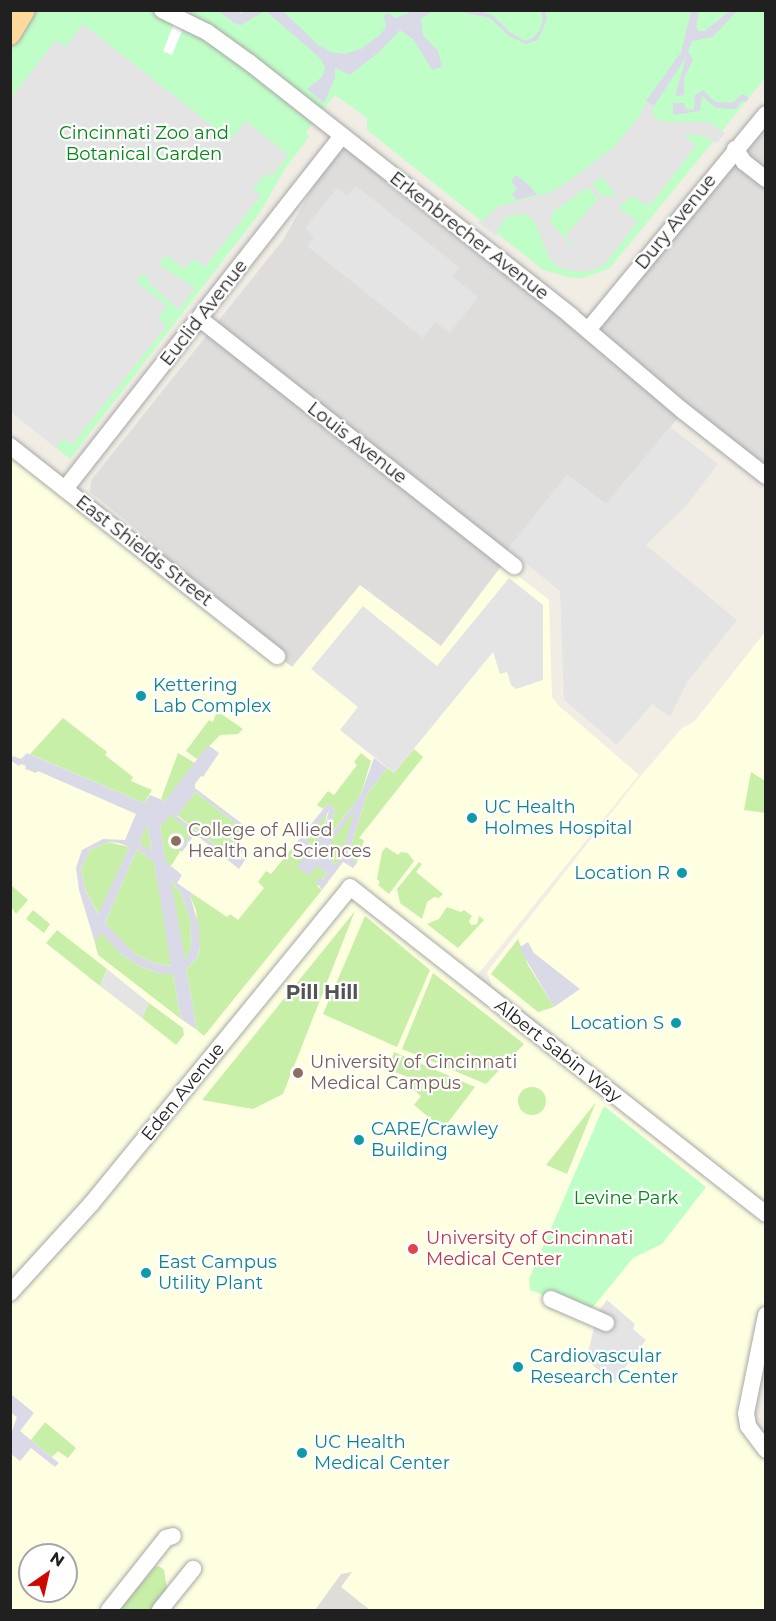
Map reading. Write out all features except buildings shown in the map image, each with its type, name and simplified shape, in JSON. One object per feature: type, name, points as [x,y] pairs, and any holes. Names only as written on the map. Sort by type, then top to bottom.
[{"type":"main road","points":[[10,35],[26,10]]},
{"type":"street","name":"Erkenbrecher Avenue","points":[[162,10],[207,32],[342,135],[588,330],[683,411],[765,476]]},
{"type":"street","name":"Dury Avenue","points":[[588,330],[765,114]]},
{"type":"street","name":"Euclid Avenue","points":[[65,489],[342,135]]},
{"type":"street","points":[[735,149],[744,162],[765,179]]},
{"type":"street","name":"Louis Avenue","points":[[200,319],[514,567]]},
{"type":"street","name":"East Shields Street","points":[[10,446],[277,656]]},
{"type":"street","name":"Albert Sabin Way","points":[[350,887],[765,1214]]},
{"type":"street","name":"Eden Avenue","points":[[10,1293],[91,1204],[350,887]]},
{"type":"street","points":[[550,1299],[606,1323]]},
{"type":"street","points":[[765,1315],[746,1400],[746,1413],[748,1425],[765,1450]]},
{"type":"street","points":[[109,1611],[166,1538],[173,1536]]},
{"type":"street","points":[[160,1611],[193,1569]]},
{"type":"shaded area","points":[[219,11],[236,11],[241,14],[244,11],[265,11],[241,25],[234,23]]},
{"type":"shaded area","points":[[266,11],[283,11],[318,45],[331,52],[344,54],[361,49],[380,35],[386,27],[384,16],[388,13],[396,18],[413,11],[434,11],[421,18],[423,35],[438,51],[442,67],[432,70],[413,39],[400,30],[380,51],[350,75],[335,68],[335,78],[324,103],[307,89],[322,77],[325,68],[321,59]]},
{"type":"shaded area","points":[[456,11],[480,11],[492,15],[511,33],[525,41],[533,38],[540,30],[543,20],[541,11],[545,11],[547,19],[538,40],[526,44],[509,36],[490,18]]},
{"type":"shaded area","points":[[691,11],[699,11],[696,27],[699,31],[705,31],[729,11],[737,11],[713,37],[692,41],[688,51],[693,60],[684,78],[684,95],[676,96],[686,57],[654,106],[646,101],[681,52]]},
{"type":"shaded area","points":[[83,24],[230,140],[246,121],[288,155],[272,176],[265,174],[253,189],[261,195],[205,267],[194,259],[184,269],[166,255],[160,262],[161,266],[195,288],[179,310],[151,285],[144,273],[135,281],[167,306],[158,318],[166,326],[72,445],[64,438],[56,448],[11,412],[11,98],[56,40],[65,47]]},
{"type":"shaded area","points":[[703,90],[715,102],[732,103],[742,94],[749,98],[746,102],[742,101],[736,109],[716,108],[702,96],[700,111],[673,115],[673,103],[685,103],[685,108],[694,110],[695,95]]},
{"type":"shaded area","points":[[646,101],[654,106],[652,113],[655,118],[664,122],[709,122],[725,133],[717,143],[703,136],[686,134],[687,139],[696,145],[652,203],[646,205],[633,196],[620,205],[620,209],[638,221],[605,264],[591,271],[577,272],[560,268],[550,260],[535,222],[527,214],[507,216],[497,231],[497,237],[477,222],[483,221],[498,206],[549,193],[569,181],[615,146],[640,115]],"holes":[[[602,177],[614,192],[615,196],[601,196],[592,184]],[[588,187],[598,199],[565,236],[573,244],[572,246],[550,222],[554,211]]]},
{"type":"shaded area","points":[[765,114],[765,476],[683,412],[606,504],[567,475],[508,549],[503,564],[441,646],[292,668],[162,565],[146,537],[90,492],[91,481],[96,474],[283,240],[342,136],[588,330]]},
{"type":"shaded area","points":[[516,175],[537,195],[516,200],[512,194],[517,189],[511,181]]},
{"type":"shaded area","points":[[356,186],[459,267],[453,277],[478,297],[450,333],[435,322],[423,338],[307,246],[314,237],[305,228],[337,188],[347,195]]},
{"type":"shaded area","points":[[670,427],[718,464],[686,506],[646,545],[737,620],[688,681],[670,717],[652,704],[617,745],[564,700],[560,591],[508,549],[567,475],[606,504]]},
{"type":"shaded area","name":"University of Cincinnati Medical Campus","points":[[10,446],[292,667],[360,585],[441,646],[503,564],[549,600],[552,697],[558,705],[639,775],[471,983],[765,1214],[765,1315],[746,1400],[765,1450],[765,1610],[11,1610]]},
{"type":"shaded area","points":[[509,578],[543,605],[543,680],[516,689],[511,685],[507,672],[500,674],[493,652],[394,773],[340,730],[358,707],[311,669],[363,606],[437,666]]},
{"type":"shaded area","points":[[765,632],[765,1203],[492,986],[487,972],[633,785],[682,728],[694,722]]},
{"type":"shaded area","points":[[208,745],[219,753],[203,777],[201,776],[195,784],[195,788],[249,829],[236,845],[243,850],[240,856],[245,860],[239,869],[195,834],[182,852],[179,849],[192,832],[170,815],[160,827],[166,862],[182,875],[177,883],[193,894],[190,896],[199,926],[200,948],[197,958],[186,969],[197,1030],[181,1019],[173,974],[161,974],[141,967],[121,954],[101,933],[95,943],[79,890],[76,868],[82,850],[103,839],[125,840],[136,814],[38,771],[36,773],[25,769],[26,766],[21,764],[19,766],[10,760],[13,756],[21,759],[27,753],[144,803],[150,795],[165,801]],"holes":[[[195,792],[244,830],[226,853],[177,816]],[[147,825],[152,851],[139,843]],[[108,842],[129,847],[98,914],[86,891],[81,869],[90,850]],[[137,849],[154,862],[171,966],[154,963],[135,954],[105,923]],[[171,881],[181,893],[190,919],[191,948],[185,960]]]},
{"type":"shaded area","points":[[374,758],[387,768],[367,794],[348,856],[357,863],[353,868],[343,862],[322,890],[316,882],[319,878],[322,880],[327,873],[317,866],[309,876],[297,867],[305,856],[293,847],[328,803],[335,809],[328,838],[361,794]],"holes":[[[329,811],[322,834],[312,846],[305,839]],[[354,811],[341,859],[335,864],[325,856],[333,845],[330,843]]]},
{"type":"shaded area","points":[[528,942],[534,953],[580,989],[554,1007],[521,951],[520,947]]},
{"type":"shaded area","points":[[107,969],[149,1003],[142,1018],[100,986]]},
{"type":"shaded area","points":[[607,1300],[635,1324],[633,1329],[646,1340],[614,1382],[586,1360],[598,1312]]},
{"type":"shaded area","points":[[11,1394],[34,1413],[20,1431],[59,1463],[55,1467],[31,1448],[20,1461],[11,1454],[11,1434],[17,1417],[11,1413]]},
{"type":"shaded area","points":[[352,1572],[341,1587],[370,1610],[315,1610],[341,1574]]},
{"type":"green space","name":"Cincinnati Zoo and Botanical Garden","points":[[10,11],[765,11],[765,78],[610,268],[584,278],[572,278],[543,270],[367,130],[367,118],[335,95],[306,132],[309,137],[285,169],[259,214],[70,459],[11,412]]},
{"type":"green space","points":[[217,711],[243,729],[238,734],[220,735],[197,759],[186,751],[209,720],[213,722]]},
{"type":"green space","points":[[63,718],[107,752],[105,755],[133,777],[131,781],[152,790],[144,803],[30,754]]},
{"type":"green space","points":[[414,749],[423,757],[359,838],[364,840],[357,863],[348,856],[367,794],[387,768],[394,773]]},
{"type":"green space","points":[[178,753],[195,763],[165,801],[161,799]]},
{"type":"green space","points":[[361,753],[371,761],[361,794],[328,838],[335,809],[328,803],[323,809],[317,805],[328,791],[334,795],[357,765],[354,762]]},
{"type":"green space","points":[[751,772],[765,781],[765,813],[744,810]]},
{"type":"green space","points":[[195,792],[244,830],[226,853],[177,815]]},
{"type":"green space","points":[[355,809],[341,860],[335,864],[325,856],[333,846],[329,843]]},
{"type":"green space","points":[[328,810],[322,834],[313,846],[305,840]]},
{"type":"green space","points":[[170,814],[192,832],[171,866],[166,863],[160,827]]},
{"type":"green space","points":[[147,824],[152,852],[139,843]]},
{"type":"green space","points":[[108,842],[129,847],[99,915],[86,891],[81,869],[90,850]]},
{"type":"green space","points":[[293,847],[305,856],[298,867],[317,866],[327,873],[317,886],[322,890],[204,1036],[197,1030],[186,969],[197,958],[200,949],[196,910],[190,896],[193,894],[227,917],[230,914],[238,920],[264,888],[258,882],[266,871],[271,874]]},
{"type":"green space","points":[[386,847],[398,855],[401,852],[408,853],[414,861],[389,894],[378,885],[380,882],[377,879],[382,852]]},
{"type":"green space","points":[[137,849],[154,862],[172,966],[154,963],[135,954],[105,923]]},
{"type":"green space","points":[[419,862],[422,864],[416,872],[443,894],[427,902],[422,919],[400,903],[397,889]]},
{"type":"green space","points":[[170,880],[181,893],[190,919],[191,948],[185,961]]},
{"type":"green space","points":[[11,885],[28,900],[16,914],[11,906]]},
{"type":"green space","points":[[447,907],[461,912],[464,910],[472,916],[469,921],[471,925],[477,924],[479,916],[484,920],[458,948],[427,924],[439,919]]},
{"type":"green space","points":[[33,910],[50,924],[44,933],[26,919]]},
{"type":"green space","points":[[355,911],[283,1094],[253,1109],[202,1100]]},
{"type":"green space","points":[[365,916],[430,970],[397,1047],[323,1014]]},
{"type":"green space","points":[[57,930],[107,969],[100,986],[46,943]]},
{"type":"green space","points":[[101,932],[121,954],[141,967],[161,974],[173,974],[181,1019],[98,955],[95,943]]},
{"type":"green space","points":[[518,939],[528,965],[554,1007],[538,1012],[491,974]]},
{"type":"green space","points":[[433,973],[524,1044],[486,1084],[402,1049]]},
{"type":"green space","points":[[149,1003],[183,1028],[184,1035],[176,1045],[142,1018]]},
{"type":"green space","points":[[394,1052],[475,1087],[443,1129],[414,1105],[421,1096],[410,1087],[413,1079],[387,1069]]},
{"type":"green space","points":[[532,1087],[542,1091],[546,1101],[542,1111],[532,1115],[522,1111],[518,1101],[522,1091]]},
{"type":"green space","points":[[596,1102],[567,1174],[546,1165]]},
{"type":"green space","name":"Levine Park","points":[[604,1106],[706,1187],[662,1244],[633,1258],[593,1307],[583,1310],[530,1290],[529,1279]]},
{"type":"green space","points":[[45,1422],[76,1448],[68,1458],[58,1451],[52,1457],[31,1440]]},
{"type":"green space","points":[[159,1566],[164,1570],[167,1589],[153,1610],[119,1610],[155,1567]]},
{"type":"pier","points":[[179,11],[190,11],[172,55],[163,51]]},
{"type":"place","name":"Kettering Lab Complex","points":[[141,696]]},
{"type":"place","name":"UC Health Holmes Hospital","points":[[472,818]]},
{"type":"place","name":"College of Allied Health and Sciences","points":[[176,841]]},
{"type":"place","name":"Location R","points":[[682,873]]},
{"type":"place","name":"Location S","points":[[676,1023]]},
{"type":"place","name":"University of Cincinnati Medical Campus","points":[[298,1073]]},
{"type":"place","name":"CARE/Crawley Building","points":[[359,1140]]},
{"type":"place","name":"University of Cincinnati Medical Center","points":[[413,1249]]},
{"type":"place","name":"East Campus Utility Plant","points":[[146,1273]]},
{"type":"place","name":"Cardiovascular Research Center","points":[[518,1367]]},
{"type":"place","name":"UC Health Medical Center","points":[[302,1453]]},
{"type":"district","name":"Pill Hill","points":[[322,992]]}]
